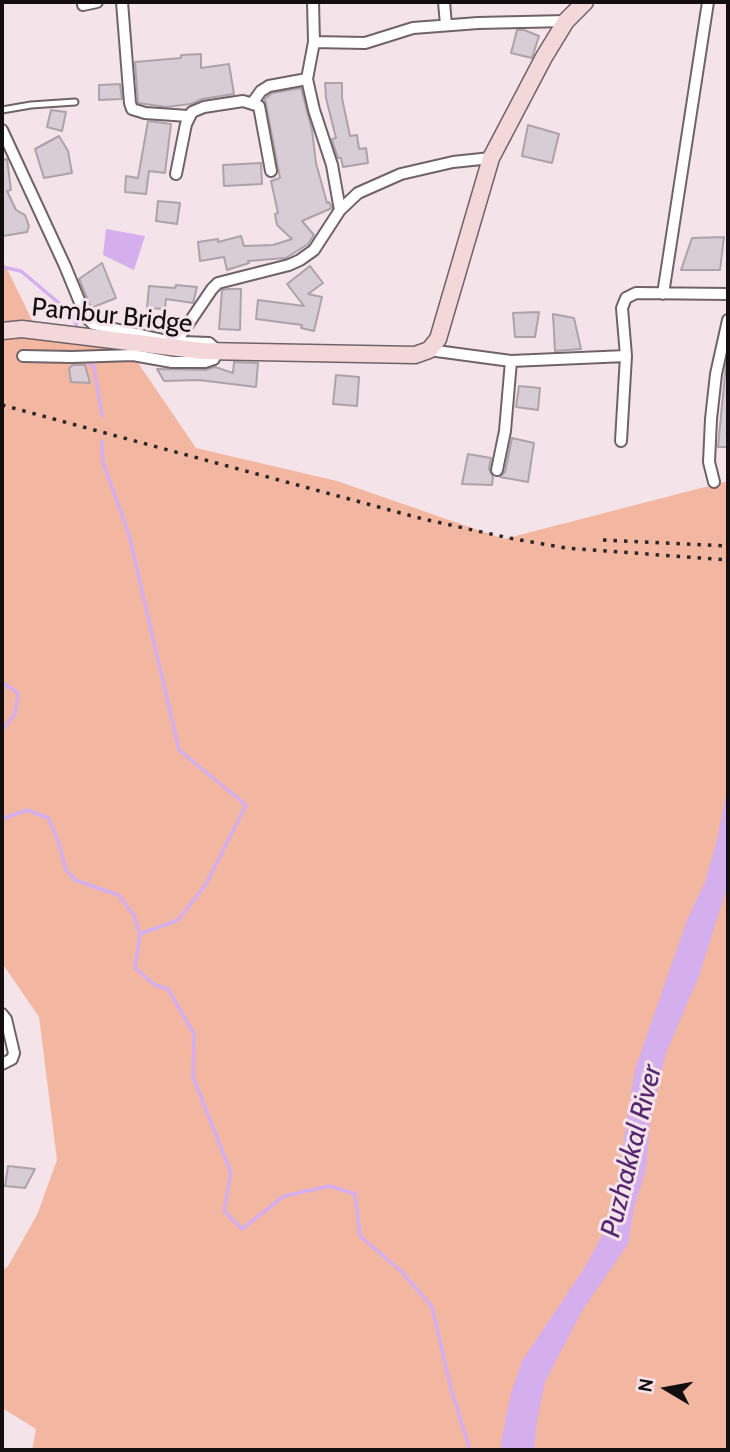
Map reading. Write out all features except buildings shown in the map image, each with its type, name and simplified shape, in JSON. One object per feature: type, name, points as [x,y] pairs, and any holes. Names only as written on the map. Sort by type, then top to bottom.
[{"type":"main road","points":[[429,350],[438,340],[491,158],[544,57],[566,21],[584,2]]},
{"type":"main road","name":"Pambur Bridge","points":[[2,331],[22,330],[187,350],[415,355],[429,350]]},
{"type":"street","points":[[83,5],[97,2]]},
{"type":"street","points":[[122,2],[132,108],[145,113],[188,116]]},
{"type":"street","points":[[313,2],[314,42],[307,79],[332,165],[340,210]]},
{"type":"street","points":[[444,2],[446,25]]},
{"type":"street","points":[[663,294],[708,2]]},
{"type":"street","points":[[314,42],[365,43],[414,28],[446,25],[566,21]]},
{"type":"street","points":[[253,102],[261,91],[269,86],[307,79]]},
{"type":"street","points":[[176,174],[188,116],[192,111],[243,101],[259,106],[271,171]]},
{"type":"street","points":[[2,131],[86,317],[93,324],[176,342],[209,343],[217,351],[214,359],[205,362],[172,362],[133,355],[23,356]]},
{"type":"street","points":[[176,342],[218,283],[300,260],[314,250],[340,210],[358,193],[401,174],[453,162],[491,158]]},
{"type":"street","points":[[621,441],[625,356],[622,308],[626,298],[636,293],[728,294]]},
{"type":"street","points":[[714,482],[709,462],[711,419],[716,374],[728,320]]},
{"type":"street","points":[[429,350],[511,360],[625,356]]},
{"type":"street","points":[[497,470],[505,431],[511,360]]},
{"type":"street","points":[[2,1014],[6,1019],[14,1053],[12,1059],[2,1064]]},
{"type":"lane","points":[[2,110],[75,102]]},
{"type":"shaded area","points":[[2,259],[35,326],[117,332],[196,448],[337,481],[504,539],[728,481],[728,1450],[32,1450],[36,1429],[2,1408],[2,1271],[8,1266],[37,1215],[57,1160],[39,1017],[2,963]]},
{"type":"water","points":[[106,229],[145,236],[134,270],[103,255]]},
{"type":"water","name":"Puzhakkal River","points":[[728,785],[728,884],[699,976],[666,1053],[650,1122],[646,1170],[634,1208],[628,1244],[582,1311],[545,1382],[534,1450],[502,1450],[501,1442],[511,1393],[522,1361],[585,1267],[604,1232],[614,1202],[635,1069],[687,920],[705,882]]},
{"type":"waterway","points":[[2,267],[21,271],[73,315],[77,327]]},
{"type":"waterway","points":[[85,360],[94,367],[102,416]]},
{"type":"waterway","points":[[102,441],[103,462],[129,535],[179,750],[246,805],[206,884],[178,920],[140,934]]},
{"type":"waterway","points":[[2,682],[18,693],[15,714],[2,730]]},
{"type":"waterway","points":[[2,819],[27,810],[48,818],[58,840],[66,870],[75,880],[118,895],[134,915],[140,934],[135,968],[155,985],[168,989],[194,1034],[193,1077],[231,1173],[224,1211],[242,1229],[284,1196],[330,1186],[355,1194],[360,1236],[401,1271],[432,1307],[451,1389],[470,1450]]},
{"type":"railway","points":[[2,405],[423,519],[509,538],[566,548],[728,560]]},
{"type":"railway","points":[[603,540],[728,546]]}]
